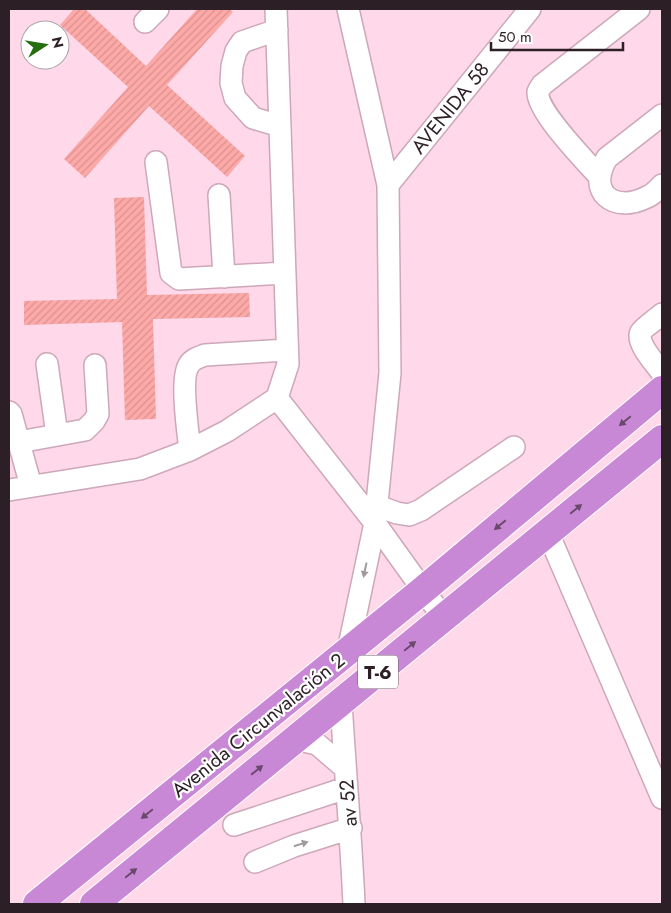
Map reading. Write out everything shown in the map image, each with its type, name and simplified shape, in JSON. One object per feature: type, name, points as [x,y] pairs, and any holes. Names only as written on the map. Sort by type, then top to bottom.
[{"type":"highway","name":"Avenida Circunvalación 2","points":[[37,904],[423,590],[662,390]]},
{"type":"highway","name":"Avenida Circunvalación 2","points":[[94,904],[662,439]]},
{"type":"street","points":[[348,9],[388,184],[390,373],[376,514],[348,651]]},
{"type":"street","name":"AVENIDA 58","points":[[388,184],[530,9]]},
{"type":"street","points":[[599,176],[557,128],[540,102],[538,92],[542,85],[639,9]]},
{"type":"street","points":[[9,490],[140,469],[190,450],[227,431],[277,398],[288,364],[276,19]]},
{"type":"street","points":[[276,19],[242,42],[236,51],[232,66],[231,83],[235,98],[253,118],[280,126]]},
{"type":"street","points":[[662,115],[607,158],[601,167],[599,176],[602,191],[608,198],[618,203],[627,204],[650,196],[662,185]]},
{"type":"street","points":[[156,162],[171,273],[178,279],[285,273]]},
{"type":"street","points":[[219,194],[224,276]]},
{"type":"street","points":[[662,314],[641,332],[639,340],[642,347],[656,349],[662,373]]},
{"type":"street","points":[[190,450],[184,385],[188,365],[195,359],[206,355],[287,350]]},
{"type":"street","points":[[47,364],[57,435]]},
{"type":"street","points":[[19,442],[85,430],[94,421],[98,414],[95,365]]},
{"type":"street","points":[[277,398],[376,514],[423,590],[444,618]]},
{"type":"street","points":[[9,412],[31,486]]},
{"type":"street","points":[[376,514],[397,513],[409,515],[421,510],[514,447]]},
{"type":"street","points":[[548,533],[662,798]]},
{"type":"street","name":"av 52","points":[[341,702],[351,828],[354,904]]},
{"type":"street","points":[[234,825],[346,778],[317,744],[296,739]]},
{"type":"street","points":[[255,862],[294,846],[351,828]]},
{"type":"building","points":[[74,9],[85,9],[146,66],[197,9],[229,9],[233,12],[167,85],[245,156],[227,177],[149,106],[85,178],[64,159],[128,87],[70,34],[70,20],[64,20]]},
{"type":"building","points":[[144,197],[147,295],[249,293],[250,317],[153,319],[156,419],[125,420],[122,322],[24,325],[24,301],[117,299],[114,198]]}]
